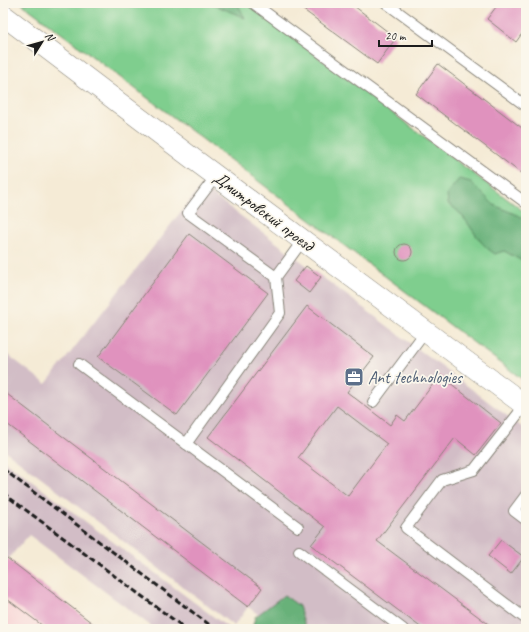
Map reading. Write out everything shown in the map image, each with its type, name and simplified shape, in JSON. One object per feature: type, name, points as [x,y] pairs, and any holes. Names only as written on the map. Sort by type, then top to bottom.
[{"type":"street","name":"Дмитровский проезд","points":[[3,15],[216,176],[525,405]]},
{"type":"lane","points":[[253,3],[526,203]]},
{"type":"lane","points":[[386,3],[526,106]]},
{"type":"lane","points":[[216,176],[188,213],[276,277]]},
{"type":"lane","points":[[186,444],[280,313],[276,277],[303,240]]},
{"type":"lane","points":[[374,402],[426,331]]},
{"type":"lane","points":[[79,364],[298,527]]},
{"type":"lane","points":[[525,405],[474,470],[442,480],[406,528],[526,619]]},
{"type":"lane","points":[[526,495],[514,511],[526,520]]},
{"type":"lane","points":[[299,551],[403,629]]},
{"type":"shaded area","points":[[201,186],[526,430],[526,629],[279,629],[248,607],[234,626],[3,449],[3,351],[46,384]]},
{"type":"shaded area","points":[[3,460],[230,629],[155,629],[29,535],[8,559],[3,554]]},
{"type":"shaded area","points":[[3,554],[8,559],[100,629],[3,629]]},
{"type":"green space","points":[[21,3],[246,3],[526,213],[526,382]]},
{"type":"green space","points":[[210,3],[237,3],[245,18]]},
{"type":"green space","points":[[459,179],[471,182],[494,205],[526,219],[526,263],[504,251],[495,254],[488,249],[476,236],[467,221],[448,204],[447,194]]},
{"type":"green space","points":[[284,595],[299,606],[306,629],[252,629],[255,617]]},
{"type":"building","points":[[294,3],[350,3],[396,38],[377,64]]},
{"type":"building","points":[[499,3],[521,3],[526,7],[526,28],[516,42],[487,19]]},
{"type":"building","points":[[438,64],[526,131],[526,177],[416,94]]},
{"type":"building","points":[[189,234],[268,293],[177,415],[98,357]]},
{"type":"building","points":[[404,244],[411,249],[412,252],[407,259],[404,260],[397,255],[396,252],[401,245]]},
{"type":"building","points":[[306,266],[321,277],[309,293],[294,281]]},
{"type":"building","points":[[307,306],[374,357],[347,392],[390,425],[397,415],[405,421],[440,375],[501,423],[476,455],[455,438],[377,541],[495,629],[423,629],[311,545],[325,527],[208,437]],"holes":[[[337,406],[387,444],[348,496],[298,458]]]},
{"type":"building","points":[[3,391],[262,588],[248,607],[3,421]]},
{"type":"building","points":[[501,540],[524,557],[511,574],[488,556]]},
{"type":"building","points":[[3,555],[100,629],[47,629],[3,596]]},
{"type":"railway","points":[[3,469],[215,629]]},
{"type":"railway","points":[[3,493],[186,629]]},
{"type":"place","name":"Ant technologies","points":[[354,377]]}]
